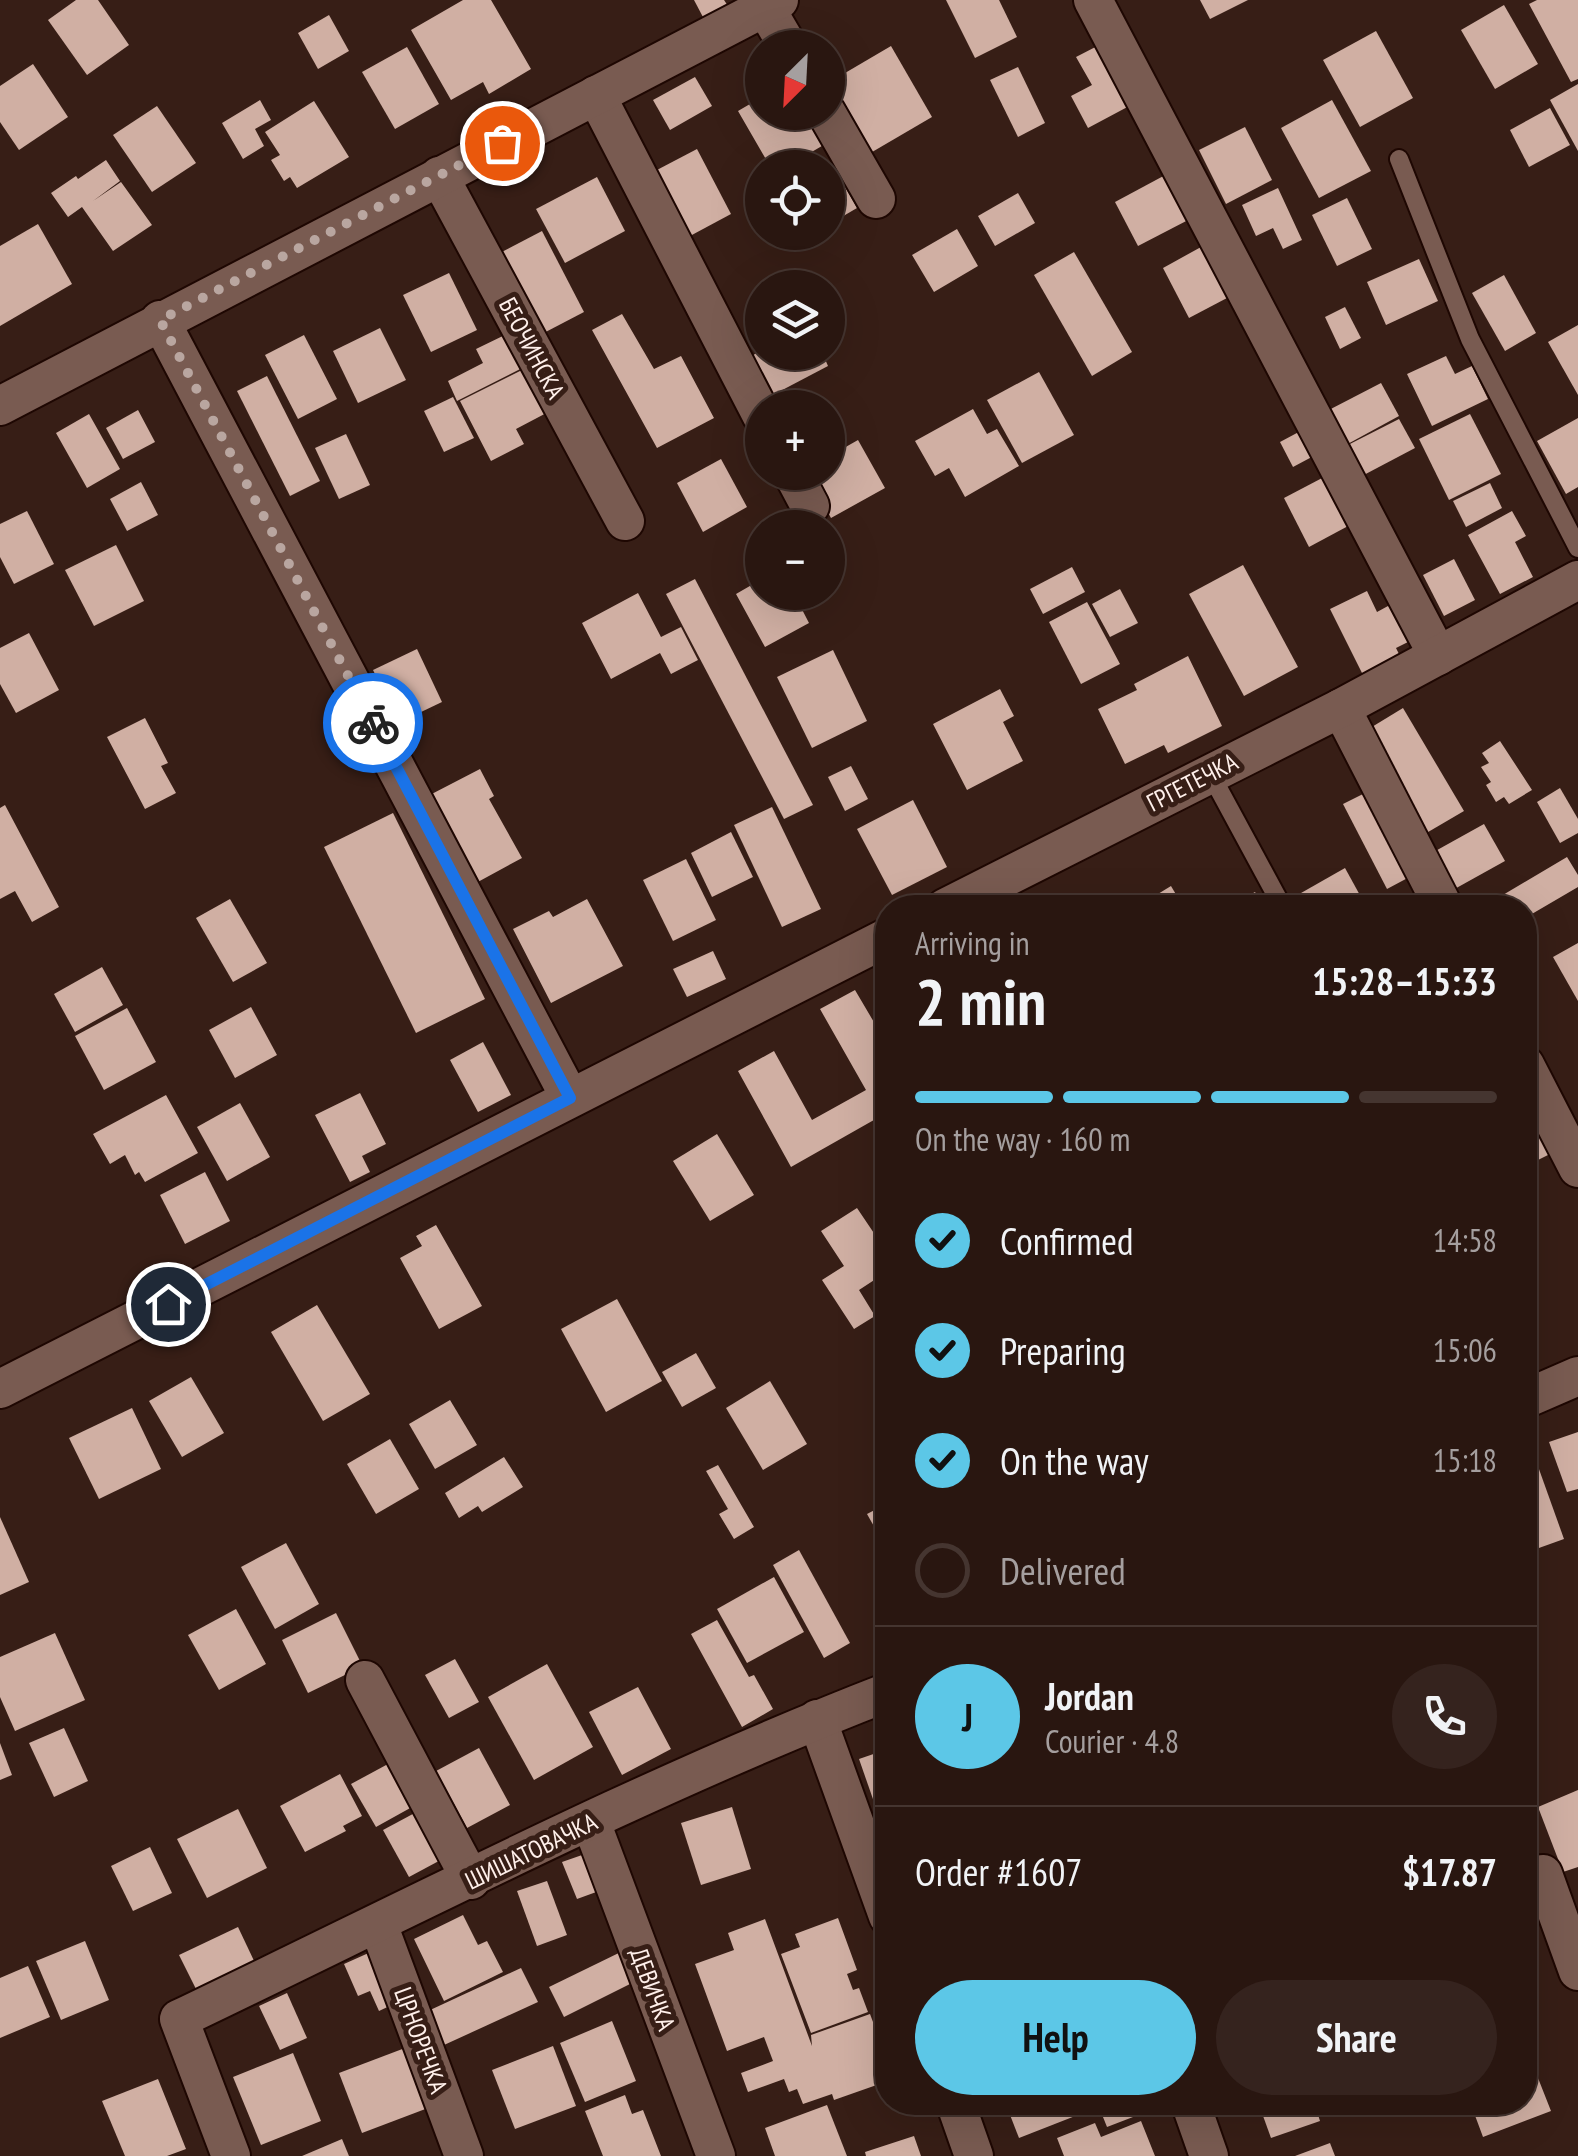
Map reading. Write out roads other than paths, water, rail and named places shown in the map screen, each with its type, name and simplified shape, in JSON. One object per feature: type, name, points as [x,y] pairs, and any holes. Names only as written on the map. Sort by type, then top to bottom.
[{"type":"street","points":[[1093,0],[1438,656]]},
{"type":"street","points":[[0,406],[772,4],[781,30]]},
{"type":"street","points":[[596,95],[749,390]]},
{"type":"street","points":[[836,130],[876,200]]},
{"type":"street","name":"БЕОЧИНСКА","points":[[439,176],[625,521]]},
{"type":"street","points":[[160,320],[570,1098]]},
{"type":"street","points":[[802,490],[810,506]]},
{"type":"street","name":"ГРГЕТЕЧКА","points":[[971,895],[1341,708],[1578,580]]},
{"type":"street","points":[[1341,708],[1437,895]]},
{"type":"street","points":[[0,1389],[875,944]]},
{"type":"street","points":[[1537,1088],[1578,1168]]},
{"type":"street","points":[[1537,1394],[1578,1376]]},
{"type":"street","points":[[365,1680],[471,1880]]},
{"type":"street","name":"ШИШАТОВАЧКА","points":[[231,2156],[179,2019],[591,1822],[875,1697]]},
{"type":"street","points":[[817,1720],[875,1880]]},
{"type":"street","name":"ДЕВИЧКА","points":[[591,1822],[716,2156]]},
{"type":"street","points":[[1543,1874],[1578,1970]]},
{"type":"street","name":"ЦРНОРЕЧКА","points":[[378,1924],[464,2156]]},
{"type":"street","points":[[960,2115],[974,2156]]},
{"type":"street","points":[[1195,2115],[1209,2156]]},
{"type":"lane","points":[[1399,159],[1470,338],[1578,548]]},
{"type":"lane","points":[[1210,773],[1276,895]]}]
